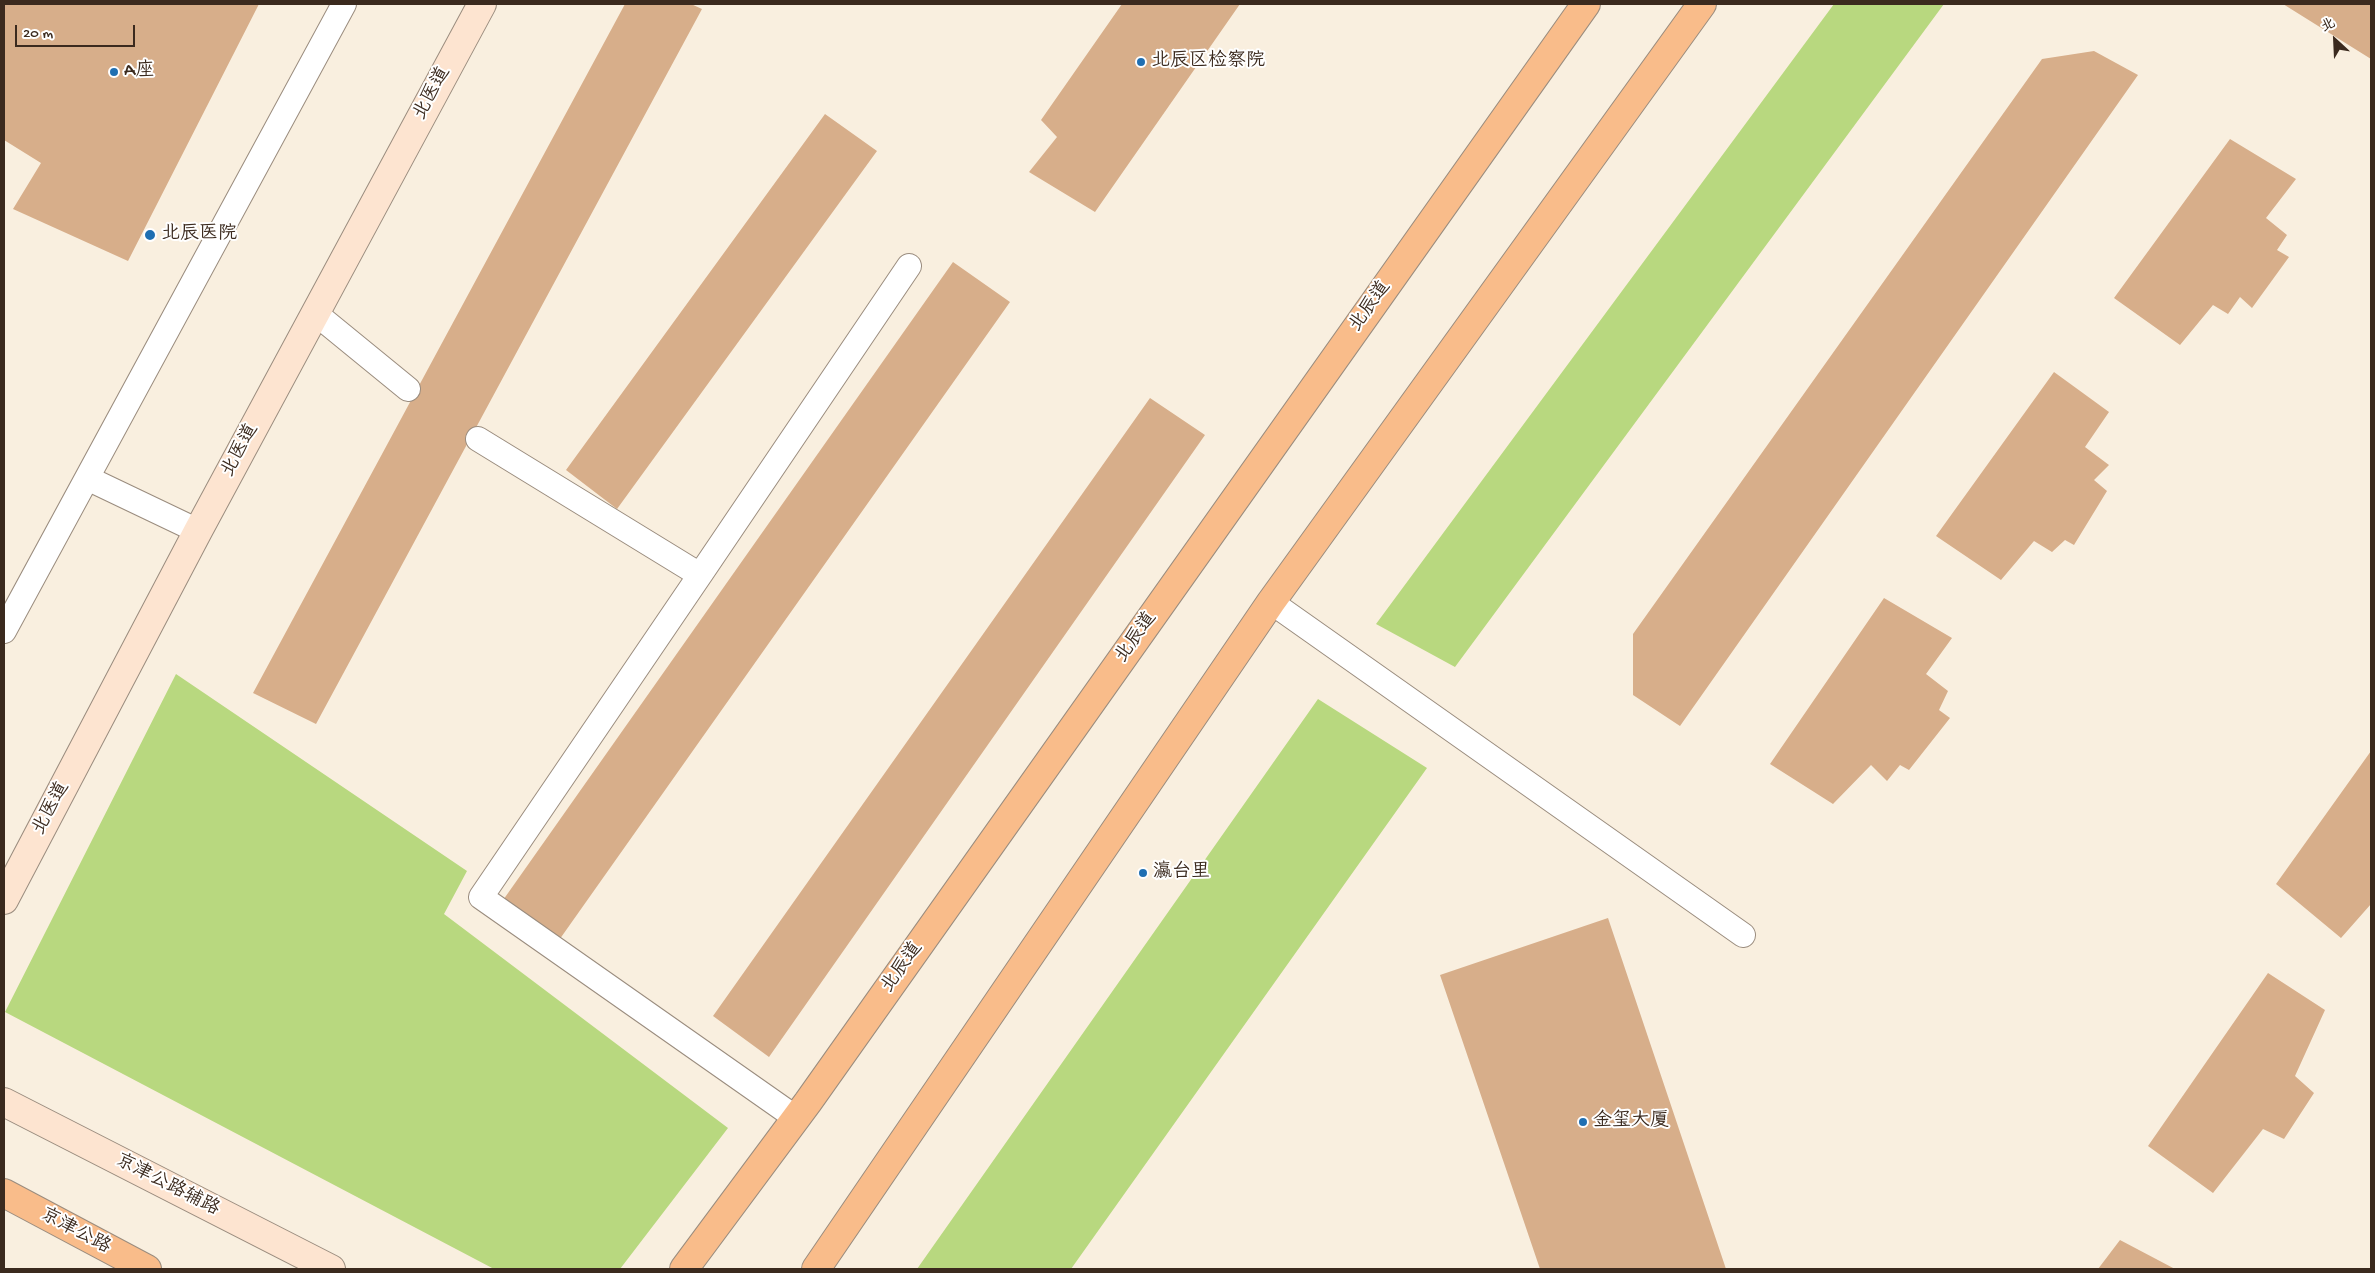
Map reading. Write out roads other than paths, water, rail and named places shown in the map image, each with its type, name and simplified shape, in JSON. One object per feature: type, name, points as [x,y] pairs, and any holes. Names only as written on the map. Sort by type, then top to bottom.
[{"type":"main road","name":"北辰道","points":[[684,1269],[796,1118],[1586,4]]},
{"type":"main road","points":[[816,1269],[1271,602],[1702,4]]},
{"type":"main road","name":"京津公路","points":[[4,1193],[147,1269]]},
{"type":"street","name":"北医道","points":[[4,900],[198,531],[482,4]]},
{"type":"street","name":"京津公路辅路","points":[[4,1102],[330,1269]]},
{"type":"lane","points":[[4,631],[344,4]]},
{"type":"lane","points":[[796,1118],[481,897],[909,266]]},
{"type":"lane","points":[[316,313],[408,389]]},
{"type":"lane","points":[[478,440],[700,575]]},
{"type":"lane","points":[[87,478],[198,531]]},
{"type":"lane","points":[[1271,602],[1743,936]]},
{"type":"place","name":"北辰区检察院","points":[[1141,62]]},
{"type":"place","name":"A座","points":[[114,72]]},
{"type":"place","name":"北辰医院","points":[[150,235]]},
{"type":"place","name":"瀛台里","points":[[1143,873]]},
{"type":"place","name":"金玺大厦","points":[[1583,1122]]}]
